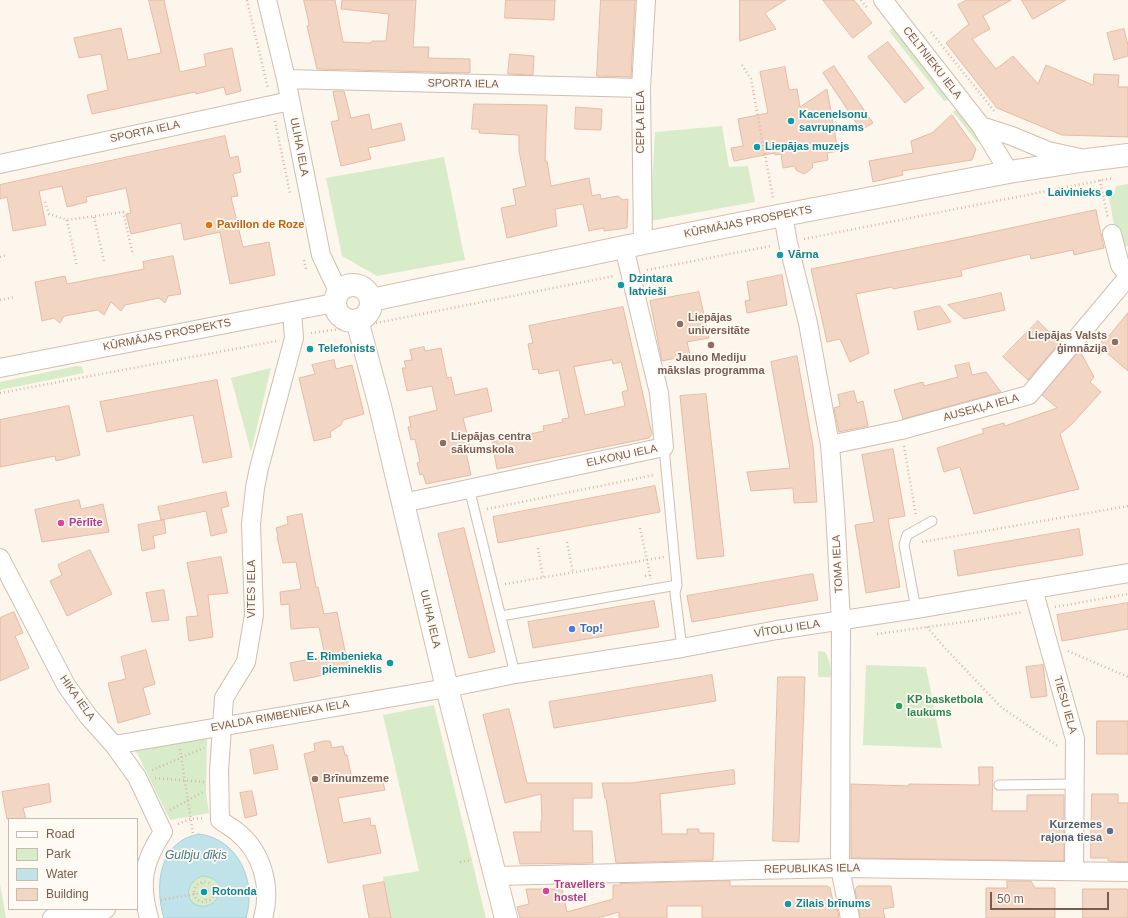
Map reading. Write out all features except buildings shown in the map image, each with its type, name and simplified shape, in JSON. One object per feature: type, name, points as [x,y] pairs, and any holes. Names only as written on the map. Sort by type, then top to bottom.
[{"type":"main road","name":"KŪRMĀJAS PROSPEKTS","points":[[371,300],[633,245],[778,209],[1009,172],[1128,155]]},
{"type":"main road","points":[[355,285],[366,290],[371,300],[369,312],[357,320],[348,320],[343,318],[335,309],[336,297],[343,287],[355,285]]},
{"type":"main road","name":"ULIHA IELA","points":[[357,320],[379,402],[447,688],[506,918]]},
{"type":"street","name":"ULIHA IELA","points":[[266,0],[286,79],[321,255],[336,297]]},
{"type":"street","name":"CEPĻA IELA","points":[[633,245],[646,0]]},
{"type":"street","name":"CELTNIEKU IELA","points":[[883,0],[981,126],[1009,172]]},
{"type":"street","name":"SPORTA IELA","points":[[286,79],[641,88]]},
{"type":"street","name":"SPORTA IELA","points":[[0,164],[290,101]]},
{"type":"street","points":[[981,126],[1012,136],[1048,152],[1087,160]]},
{"type":"street","name":"TOMA IELA","points":[[778,209],[808,323],[830,445],[841,621],[840,868],[850,918]]},
{"type":"street","points":[[1112,234],[1120,265],[1128,276]]},
{"type":"street","name":"ELKOŅU IELA","points":[[403,503],[664,447],[658,393],[630,274],[633,245]]},
{"type":"street","name":"AUSEKĻA IELA","points":[[830,445],[901,430],[1029,395],[1128,276]]},
{"type":"street","name":"KŪRMĀJAS PROSPEKTS","points":[[0,368],[292,312],[336,297]]},
{"type":"street","name":"VITES IELA","points":[[220,820],[221,734],[224,698],[246,662],[254,615],[251,524],[255,488],[294,338],[292,312]]},
{"type":"street","name":"HIKA IELA","points":[[0,558],[66,685],[88,716],[114,745],[137,777],[159,825]]},
{"type":"street","name":"VĪTOLU IELA","points":[[447,688],[515,674],[682,648],[777,630],[916,609],[1128,573]]},
{"type":"street","name":"TIESU IELA","points":[[1033,589],[1075,739],[1076,784],[1074,871]]},
{"type":"street","name":"EVALDA RIMBENIEKA IELA","points":[[114,745],[178,734],[221,734],[447,688]]},
{"type":"street","points":[[220,820],[237,831],[250,846],[260,862],[266,881],[267,894],[263,918]]},
{"type":"street","points":[[147,906],[143,884],[146,865],[159,825]]},
{"type":"street","name":"REPUBLIKAS IELA","points":[[495,876],[840,868],[1128,872]]},
{"type":"street","points":[[52,918],[100,910]]},
{"type":"lane","points":[[664,447],[677,585],[675,593],[682,648]]},
{"type":"lane","points":[[469,488],[515,674]]},
{"type":"lane","points":[[916,609],[904,545],[907,535],[932,521]]},
{"type":"lane","points":[[501,616],[677,585]]},
{"type":"lane","points":[[999,785],[1076,784]]},
{"type":"path","points":[[247,0],[290,194]]},
{"type":"path","points":[[929,29],[997,114]]},
{"type":"path","points":[[742,65],[751,79],[778,209]]},
{"type":"path","points":[[388,320],[788,243],[1114,177]]},
{"type":"path","points":[[1100,180],[1112,234]]},
{"type":"path","points":[[45,202],[49,214],[67,220],[123,212],[133,255]]},
{"type":"path","points":[[94,217],[104,261]]},
{"type":"path","points":[[67,220],[77,267]]},
{"type":"path","points":[[302,254],[306,270]]},
{"type":"path","points":[[0,257],[7,255]]},
{"type":"path","points":[[0,300],[15,297]]},
{"type":"path","points":[[0,393],[273,342]]},
{"type":"path","points":[[901,430],[919,529]]},
{"type":"path","points":[[475,511],[666,473]]},
{"type":"path","points":[[904,545],[1128,506]]},
{"type":"path","points":[[640,528],[654,589]]},
{"type":"path","points":[[566,542],[573,572]]},
{"type":"path","points":[[538,548],[544,578]]},
{"type":"path","points":[[494,586],[674,555]]},
{"type":"path","points":[[645,576],[651,575]]},
{"type":"path","points":[[872,634],[978,620],[1128,594]]},
{"type":"path","points":[[927,627],[1001,707],[1041,734],[1062,751]]},
{"type":"path","points":[[1048,642],[1128,677]]},
{"type":"path","points":[[178,734],[193,834]]},
{"type":"path","points":[[137,777],[181,758],[221,734]]},
{"type":"path","points":[[137,777],[220,783]]},
{"type":"path","points":[[159,825],[187,800],[220,783]]},
{"type":"path","points":[[159,825],[176,824],[190,819],[205,818],[220,820]]},
{"type":"path","points":[[194,895],[196,887],[202,883],[209,884],[214,890]]},
{"type":"path","points":[[202,883],[204,889]]},
{"type":"path","points":[[208,892],[214,890]]},
{"type":"path","points":[[206,902],[212,897],[214,890]]},
{"type":"path","points":[[147,906],[201,893]]},
{"type":"path","points":[[194,895],[199,900],[206,902]]},
{"type":"path","points":[[205,895],[206,902]]},
{"type":"green space","points":[[894,29],[949,99],[948,100],[944,101],[889,31]]},
{"type":"green space","points":[[957,109],[967,119],[981,142],[977,142],[953,112]]},
{"type":"green space","points":[[722,126],[729,167],[748,166],[755,202],[650,221],[655,132]]},
{"type":"green space","points":[[444,157],[465,260],[377,276],[342,256],[326,178]]},
{"type":"green space","points":[[1128,184],[1128,246],[1118,246],[1109,198],[1114,193],[1116,186]]},
{"type":"green space","points":[[76,366],[82,367],[84,373],[0,390],[0,382]]},
{"type":"green space","points":[[271,368],[251,452],[231,378]]},
{"type":"green space","points":[[818,651],[825,652],[827,655],[830,664],[831,677],[818,677]]},
{"type":"green space","name":"KP basketbola laukums","points":[[866,665],[926,667],[942,748],[863,745]]},
{"type":"green space","points":[[434,705],[486,918],[391,918],[383,877],[419,871],[383,715]]},
{"type":"green space","points":[[207,738],[206,793],[209,813],[170,820],[136,751]]},
{"type":"green space","points":[[204,876],[213,879],[217,883],[220,892],[217,901],[213,905],[204,908],[195,905],[191,901],[188,892],[191,883],[195,879]]},
{"type":"green space","points":[[0,884],[6,918],[0,918]]},
{"type":"water","name":"Gulbju dīķis","points":[[199,834],[213,838],[225,844],[234,853],[242,864],[247,877],[249,904],[246,918],[164,918],[160,892],[160,879],[163,866],[175,845],[186,838]],"holes":[[[202,876],[212,878],[218,883],[220,889],[214,902],[201,906],[193,903],[190,899],[189,891],[195,880]]]},
{"type":"place","name":"Kacenelsonu savrupnams","points":[[791,121]]},
{"type":"place","name":"Liepājas muzejs","points":[[757,147]]},
{"type":"place","name":"Laivinieks","points":[[1109,193]]},
{"type":"place","name":"Pavillon de Roze","points":[[209,225]]},
{"type":"place","name":"Vārna","points":[[780,255]]},
{"type":"place","name":"Dzintara latvieši","points":[[621,285]]},
{"type":"place","name":"Liepājas universitāte","points":[[680,324]]},
{"type":"place","name":"Liepājas Valsts ģimnāzija","points":[[1115,342]]},
{"type":"place","name":"Jauno Mediju mākslas programma","points":[[711,345]]},
{"type":"place","name":"Telefonists","points":[[310,349]]},
{"type":"place","name":"Liepājas centra sākumskola","points":[[443,443]]},
{"type":"place","name":"Pērlīte","points":[[61,523]]},
{"type":"place","name":"Top!","points":[[572,629]]},
{"type":"place","name":"E. Rimbenieka piemineklis","points":[[390,663]]},
{"type":"place","name":"KP basketbola laukums","points":[[899,706]]},
{"type":"place","name":"Brīnumzeme","points":[[315,779]]},
{"type":"place","name":"Kurzemes rajona tiesa","points":[[1110,831]]},
{"type":"place","name":"Travellers hostel","points":[[546,891]]},
{"type":"place","name":"Rotonda","points":[[204,892]]},
{"type":"place","name":"Zilais brīnums","points":[[788,904]]}]
